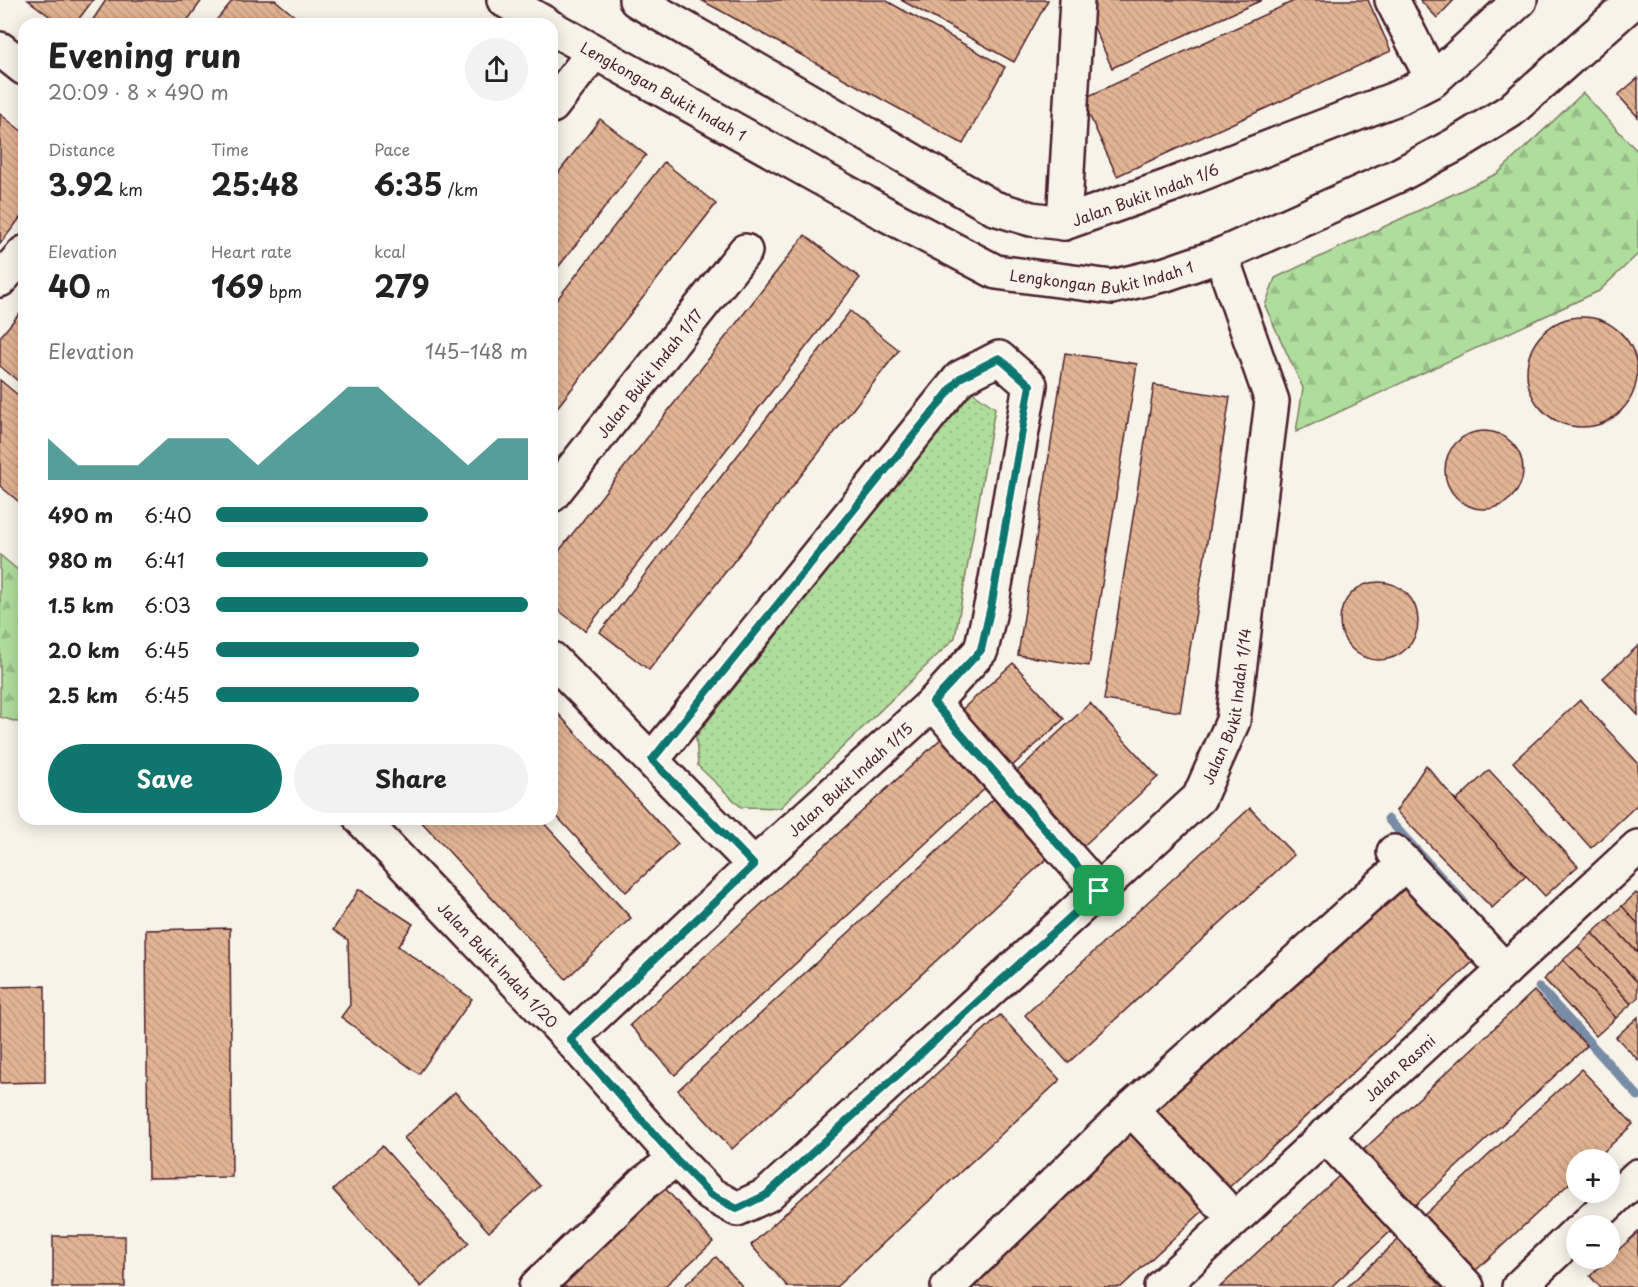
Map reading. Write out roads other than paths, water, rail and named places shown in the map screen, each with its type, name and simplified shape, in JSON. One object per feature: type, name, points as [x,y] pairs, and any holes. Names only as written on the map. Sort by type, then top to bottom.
[{"type":"street","name":"Jalan Bukit Indah 1/6","points":[[636,0],[994,208],[1031,219],[1064,223],[1169,186],[1400,97],[1433,80],[1520,0]]},
{"type":"street","points":[[1064,223],[1077,0]]},
{"type":"street","points":[[1392,0],[1433,80]]},
{"type":"street","name":"Lengkongan Bukit Indah 1","points":[[558,31],[880,211],[996,272],[1112,287],[1166,274],[1221,255],[1399,174],[1465,139],[1510,111],[1635,0]]},
{"type":"street","points":[[0,49],[18,63]]},
{"type":"street","points":[[558,98],[594,52]]},
{"type":"street","name":"Jalan Bukit Indah 1/17","points":[[558,487],[745,251]]},
{"type":"street","name":"Jalan Bukit Indah 1/14","points":[[737,1209],[766,1195],[1198,798],[1233,721],[1272,401],[1221,255]]},
{"type":"street","points":[[0,280],[18,260]]},
{"type":"street","name":"Jalan Bukit Indah 1/15","points":[[570,1039],[754,865],[933,702],[981,650],[992,602],[1030,385],[999,358],[960,378],[652,760]]},
{"type":"street","points":[[558,665],[754,865]]},
{"type":"street","points":[[933,702],[1099,891]]},
{"type":"street","name":"Jalan Bukit Indah 1/20","points":[[367,825],[570,1039],[676,1159],[710,1194],[737,1209]]},
{"type":"street","name":"Jalan Rasmi","points":[[1161,1287],[1638,847]]},
{"type":"street","points":[[948,1287],[1131,1109],[1400,857],[1505,970]]},
{"type":"street","points":[[1131,1109],[1234,1218]]},
{"type":"street","points":[[1325,1135],[1467,1287]]},
{"type":"street","points":[[536,1287],[645,1182],[676,1159]]},
{"type":"street","points":[[1596,1215],[1638,1176]]},
{"type":"street","points":[[1519,1287],[1566,1242]]},
{"type":"waterway","points":[[1388,819],[1463,901]]},
{"type":"waterway","points":[[1539,987],[1638,1096]]}]
